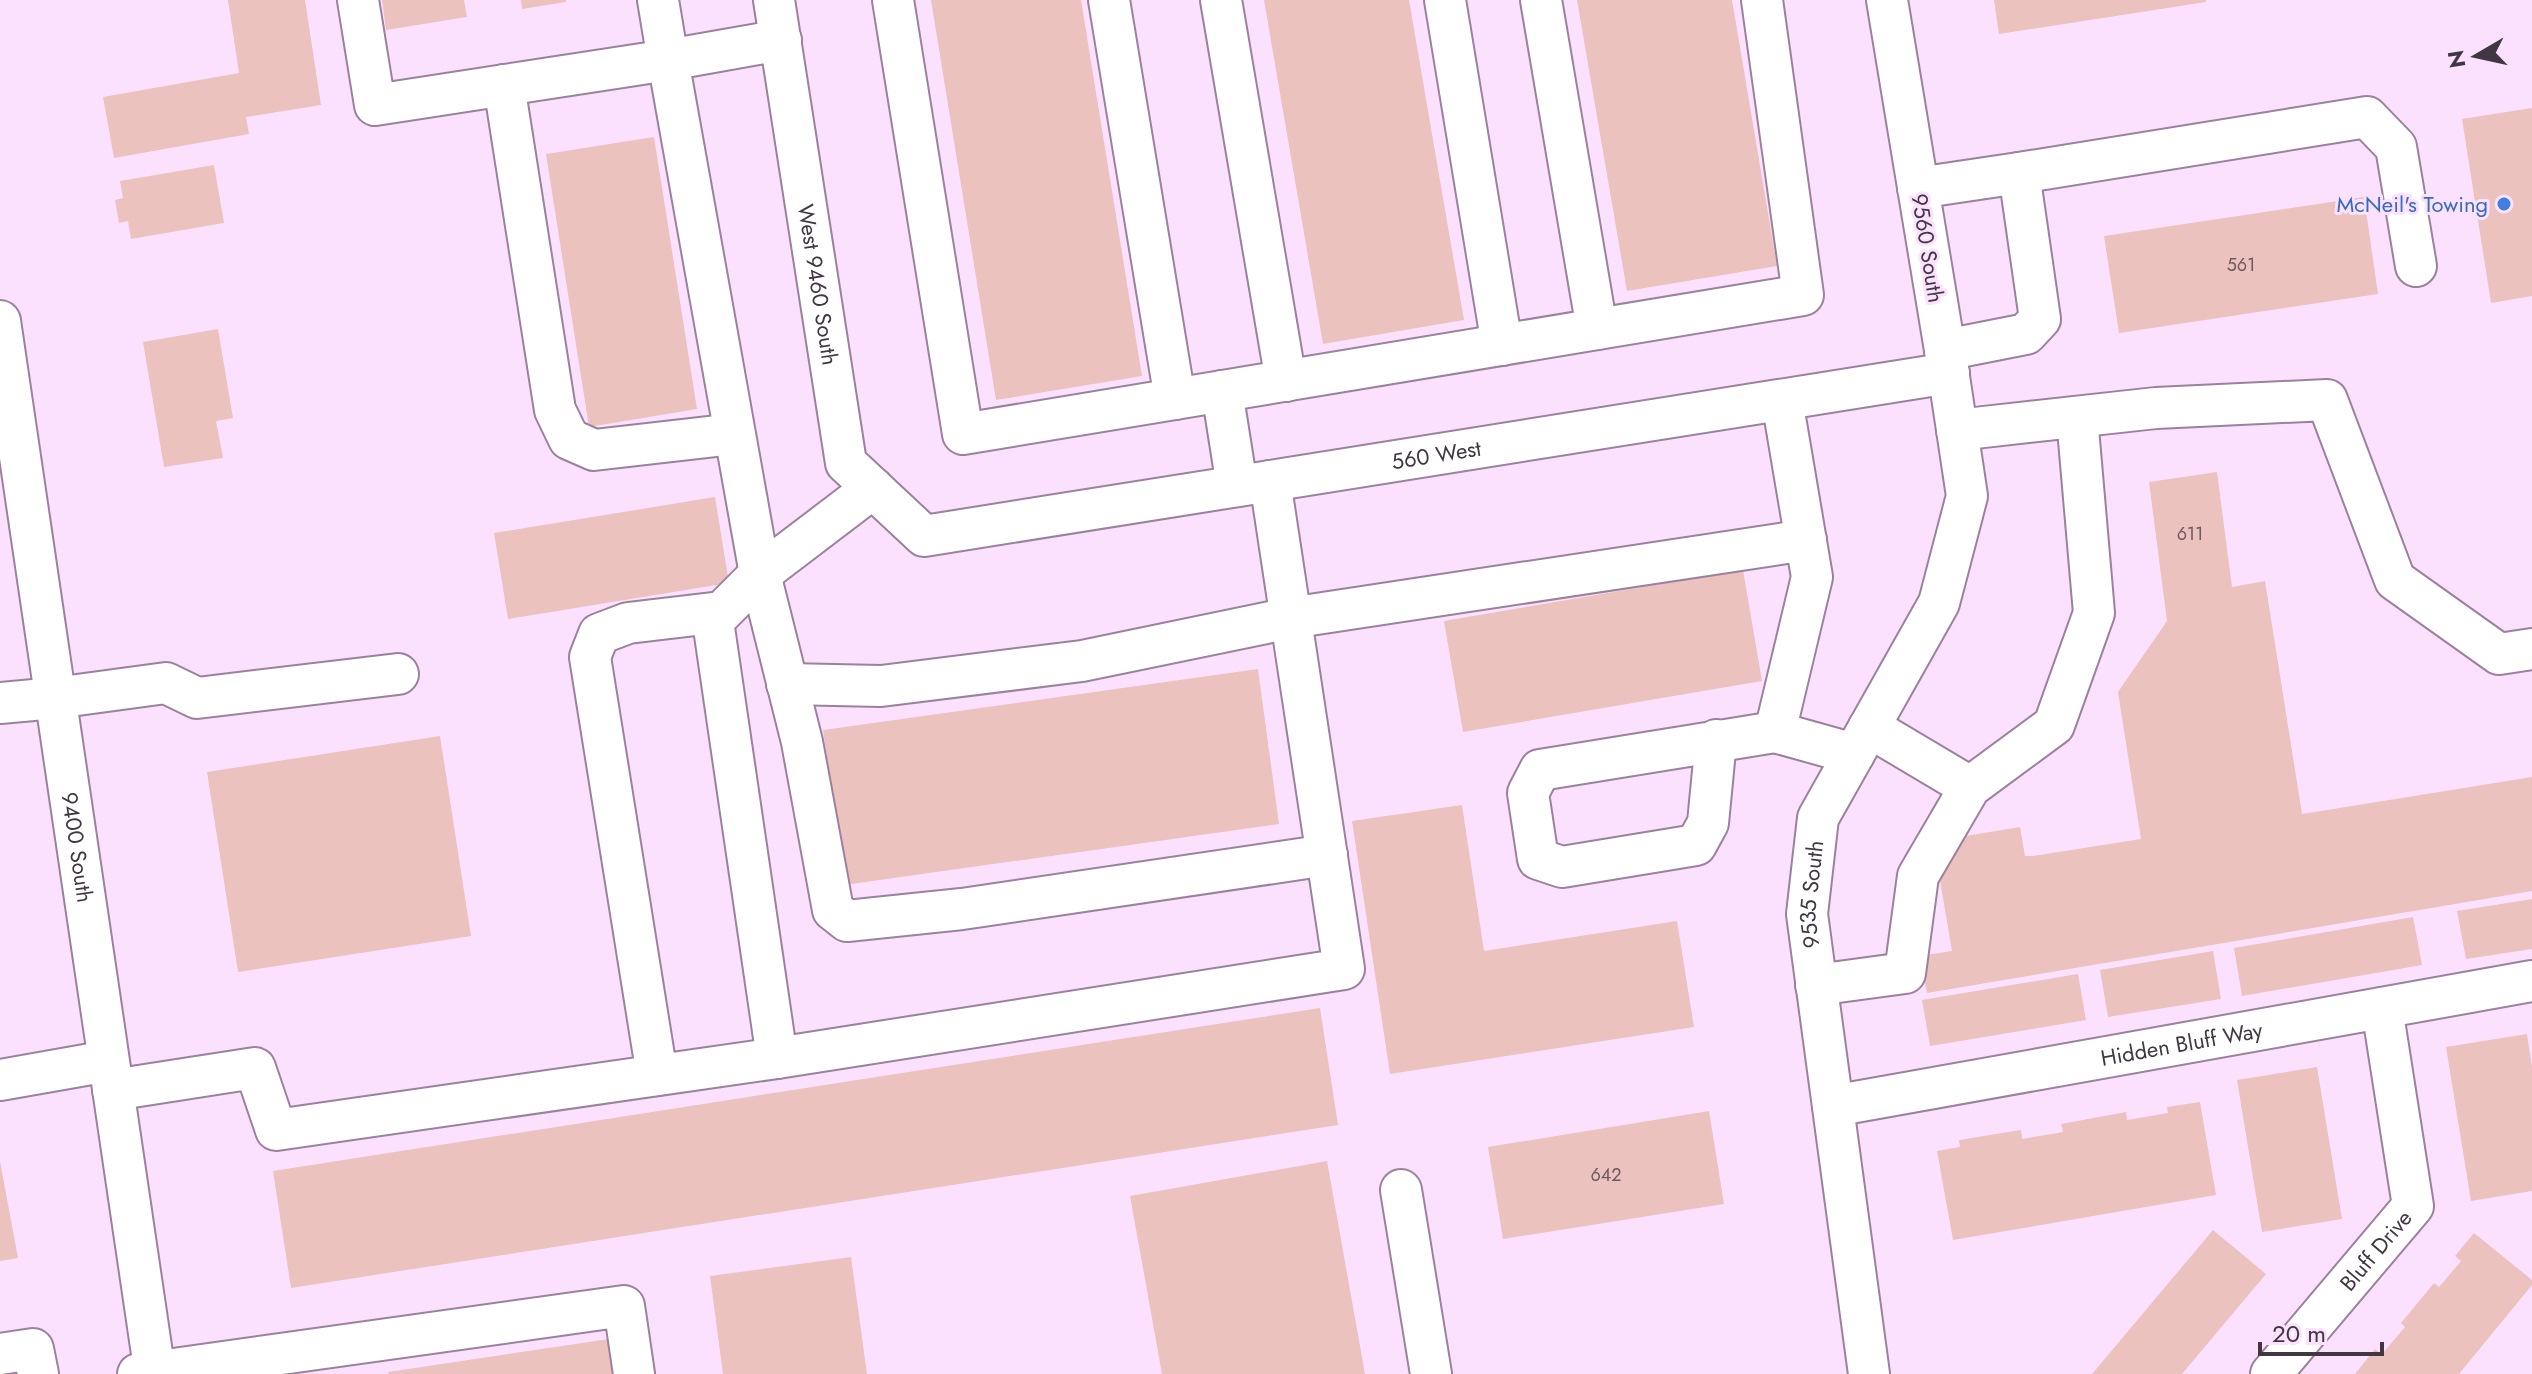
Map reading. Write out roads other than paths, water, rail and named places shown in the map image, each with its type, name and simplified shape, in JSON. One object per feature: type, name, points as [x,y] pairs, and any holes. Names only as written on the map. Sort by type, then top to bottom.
[{"type":"street","points":[[358,0],[375,105],[781,40]]},
{"type":"street","points":[[658,0],[760,574],[802,742],[833,910],[847,921],[962,909],[1327,855]]},
{"type":"street","name":"West 9460 South","points":[[774,0],[846,463],[924,536]]},
{"type":"street","points":[[893,0],[963,434],[1803,295],[1762,0]]},
{"type":"street","points":[[1109,0],[1175,399]]},
{"type":"street","points":[[1221,0],[1286,381]]},
{"type":"street","points":[[1445,0],[1502,345]]},
{"type":"street","points":[[1541,0],[1597,329]]},
{"type":"street","name":"9560 South","points":[[1887,0],[1967,496]]},
{"type":"street","points":[[504,85],[555,410],[569,439],[594,450],[734,434]]},
{"type":"street","points":[[1918,188],[2367,117],[2396,147],[2416,266]]},
{"type":"street","name":"560 West","points":[[924,536],[1782,400],[1947,362],[2026,334],[2040,319],[2019,173]]},
{"type":"street","name":"9400 South","points":[[0,321],[111,1075],[149,1373]]},
{"type":"street","points":[[0,1080],[255,1068],[276,1130],[777,1058],[1344,969],[1290,618],[1254,484],[1222,391]]},
{"type":"street","points":[[1775,732],[1812,577],[1782,400]]},
{"type":"street","points":[[1957,430],[2156,408],[2327,400],[2395,580],[2499,654],[2532,649]]},
{"type":"street","points":[[1816,985],[1905,973],[1918,876],[1970,787],[2054,725],[2094,613],[2077,417]]},
{"type":"street","points":[[777,1058],[713,621],[760,574],[873,488]]},
{"type":"street","name":"9535 South","points":[[1869,1374],[1807,914],[1818,818],[1939,603],[1967,496]]},
{"type":"street","points":[[787,684],[881,686],[1082,661],[1290,618],[1806,540]]},
{"type":"street","points":[[657,1075],[590,657],[599,634],[628,623],[721,612]]},
{"type":"street","points":[[0,703],[166,683],[197,698],[398,674]]},
{"type":"street","points":[[1716,740],[1708,823],[1696,845],[1562,867],[1538,859],[1528,793],[1540,770],[1716,740],[1775,732],[1862,741],[1970,787]]},
{"type":"street","name":"Hidden Bluff Way","points":[[1833,1106],[2532,981]]},
{"type":"street","name":"Bluff Drive","points":[[2271,1374],[2413,1206],[2382,1008]]},
{"type":"street","points":[[1401,1190],[1431,1374]]},
{"type":"street","points":[[149,1373],[624,1306],[634,1374]]},
{"type":"street","points":[[0,1354],[33,1349],[38,1374]]},
{"type":"place","name":"McNeil's Towing","points":[[2504,204]]}]
